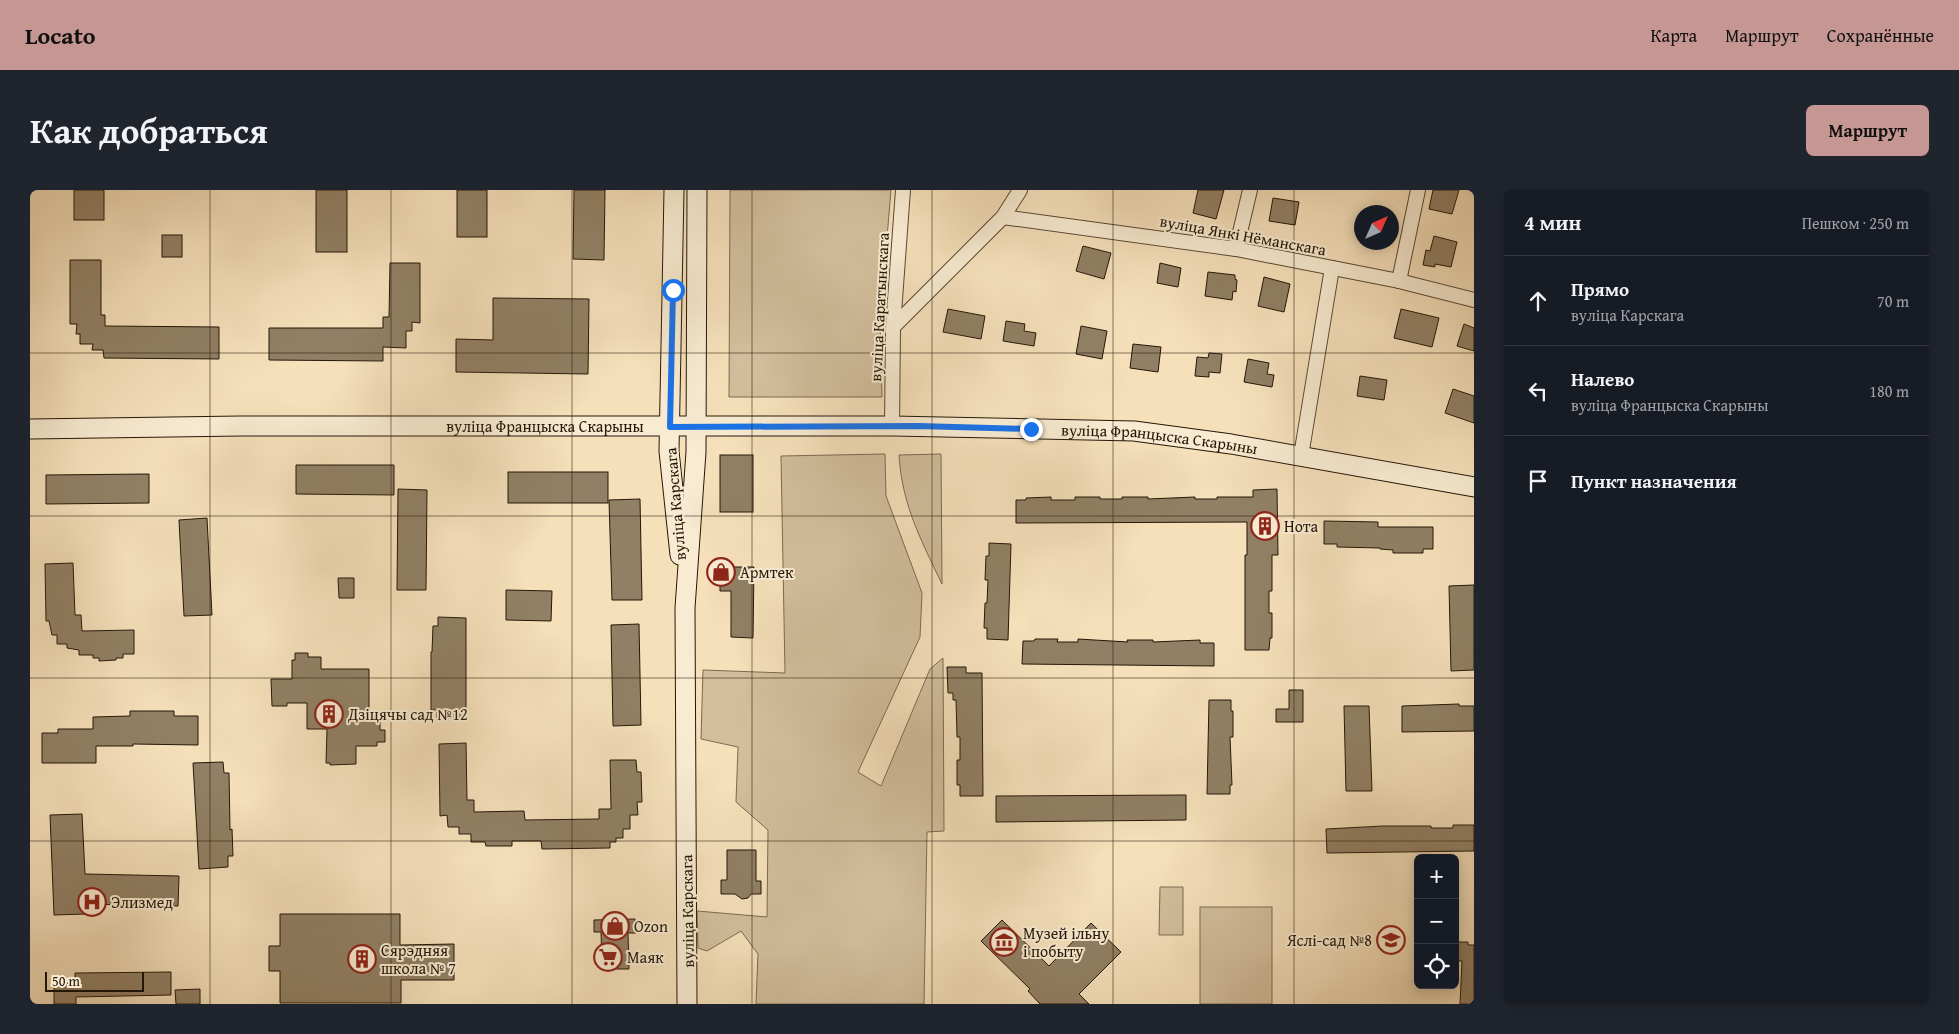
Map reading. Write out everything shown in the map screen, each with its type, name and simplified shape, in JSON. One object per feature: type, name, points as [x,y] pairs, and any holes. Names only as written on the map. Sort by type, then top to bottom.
[{"type":"street","name":"вуліца Карскага","points":[[674,190],[669,451],[685,608]]},
{"type":"street","name":"вуліца Карскага","points":[[687,1004],[685,608],[696,452],[696,190]]},
{"type":"street","name":"вуліца Каратынскага","points":[[892,426],[893,327],[903,190]]},
{"type":"street","points":[[893,327],[1003,218],[1020,190]]},
{"type":"street","points":[[1236,249],[1250,190]]},
{"type":"street","points":[[1399,281],[1418,190]]},
{"type":"street","name":"вуліца Янкі Нёманскага","points":[[1003,218],[1236,249],[1399,281],[1474,300]]},
{"type":"street","points":[[1302,456],[1332,268]]},
{"type":"street","name":"вуліца Францыска Скарыны","points":[[30,429],[270,426],[892,426],[1134,431],[1302,456],[1474,487]]},
{"type":"shaded area","points":[[730,190],[891,190],[880,322],[882,397],[729,397]]},
{"type":"shaded area","points":[[885,454],[886,496],[922,593],[920,637],[858,772],[881,786],[930,669],[943,658],[944,831],[927,832],[924,1004],[756,1004],[758,954],[741,931],[707,951],[698,948],[697,911],[767,917],[768,830],[736,802],[738,747],[701,739],[703,670],[785,673],[781,456]]},
{"type":"shaded area","points":[[941,454],[942,584],[908,506],[899,455]]},
{"type":"shaded area","points":[[1160,887],[1183,887],[1183,935],[1159,935]]},
{"type":"shaded area","points":[[1200,907],[1272,907],[1272,1004],[1200,1004]]},
{"type":"building","points":[[74,190],[104,190],[104,220],[74,220]]},
{"type":"building","points":[[316,190],[347,190],[347,252],[316,252]]},
{"type":"building","points":[[457,190],[487,190],[487,237],[457,237]]},
{"type":"building","points":[[574,190],[605,190],[604,260],[573,259]]},
{"type":"building","points":[[1198,190],[1224,190],[1216,219],[1193,213]]},
{"type":"building","points":[[1433,190],[1459,190],[1452,214],[1429,209]]},
{"type":"building","points":[[1273,198],[1299,202],[1295,225],[1269,221]]},
{"type":"building","points":[[162,235],[182,235],[182,257],[162,257]]},
{"type":"building","points":[[1434,236],[1457,242],[1451,267],[1435,264],[1435,267],[1423,265],[1426,250],[1430,251]]},
{"type":"building","points":[[1083,246],[1111,253],[1104,279],[1076,271]]},
{"type":"building","points":[[70,260],[101,260],[101,315],[105,315],[105,326],[219,327],[219,359],[104,358],[103,350],[92,350],[93,344],[80,344],[80,334],[76,334],[77,324],[70,324]]},
{"type":"building","points":[[390,263],[420,263],[420,323],[412,322],[412,331],[406,331],[406,348],[383,347],[383,361],[269,360],[269,328],[383,328],[383,317],[389,317]]},
{"type":"building","points":[[1160,263],[1181,268],[1178,287],[1157,283]]},
{"type":"building","points":[[1208,272],[1235,275],[1237,280],[1236,292],[1233,291],[1232,300],[1205,296]]},
{"type":"building","points":[[1264,277],[1290,284],[1284,312],[1258,306]]},
{"type":"building","points":[[493,298],[589,299],[588,374],[456,372],[456,339],[493,340]]},
{"type":"building","points":[[948,309],[985,316],[981,339],[943,332]]},
{"type":"building","points":[[1401,309],[1439,318],[1432,347],[1394,338]]},
{"type":"building","points":[[1006,321],[1025,324],[1024,331],[1036,333],[1034,346],[1003,341]]},
{"type":"building","points":[[1464,324],[1474,328],[1474,351],[1457,346]]},
{"type":"building","points":[[1081,326],[1107,331],[1102,359],[1076,354]]},
{"type":"building","points":[[1133,344],[1161,347],[1158,372],[1130,368]]},
{"type":"building","points":[[1209,353],[1222,354],[1220,373],[1209,372],[1209,377],[1195,376],[1197,357],[1208,358]]},
{"type":"building","points":[[1248,359],[1269,363],[1267,374],[1274,375],[1272,387],[1244,382]]},
{"type":"building","points":[[1360,376],[1387,380],[1384,400],[1357,396]]},
{"type":"building","points":[[1453,389],[1474,396],[1474,423],[1445,413]]},
{"type":"building","points":[[720,455],[753,455],[753,512],[720,512]]},
{"type":"building","points":[[296,465],[394,465],[394,495],[296,494]]},
{"type":"building","points":[[508,472],[608,472],[608,503],[508,503]]},
{"type":"building","points":[[149,474],[149,503],[46,504],[46,475]]},
{"type":"building","points":[[398,489],[427,490],[426,590],[397,590]]},
{"type":"building","points":[[1277,489],[1278,555],[1272,555],[1272,591],[1269,591],[1269,613],[1272,613],[1272,638],[1270,638],[1269,650],[1245,650],[1247,522],[1016,523],[1016,500],[1026,500],[1026,498],[1051,497],[1051,500],[1075,500],[1075,497],[1122,499],[1122,497],[1148,497],[1148,499],[1195,497],[1195,499],[1217,499],[1217,497],[1253,497],[1253,490]]},
{"type":"building","points":[[640,499],[642,600],[612,600],[609,500]]},
{"type":"building","points":[[207,518],[212,615],[184,616],[179,520]]},
{"type":"building","points":[[1324,521],[1378,522],[1378,527],[1433,527],[1433,549],[1423,549],[1423,553],[1393,553],[1393,550],[1380,548],[1337,547],[1337,544],[1324,544]]},
{"type":"building","points":[[989,543],[1011,544],[1008,640],[987,639],[987,628],[984,628],[988,580],[985,580],[986,556],[989,556]]},
{"type":"building","points":[[73,563],[75,615],[81,615],[82,631],[134,630],[134,654],[123,654],[123,658],[116,658],[116,660],[99,661],[99,658],[93,658],[93,655],[79,655],[79,650],[67,648],[67,644],[57,644],[57,635],[52,635],[49,621],[46,621],[45,564]]},
{"type":"building","points":[[717,567],[754,567],[753,638],[731,637],[731,591],[720,591],[720,583],[717,583]]},
{"type":"building","points":[[338,578],[354,578],[354,598],[339,598]]},
{"type":"building","points":[[1474,585],[1474,670],[1451,671],[1449,586]]},
{"type":"building","points":[[506,590],[552,591],[551,621],[506,620]]},
{"type":"building","points":[[438,617],[466,618],[466,718],[437,718],[437,710],[431,710],[431,652],[433,626],[438,626]]},
{"type":"building","points":[[639,624],[641,725],[613,726],[611,625]]},
{"type":"building","points":[[1035,639],[1058,639],[1057,642],[1078,642],[1078,639],[1128,642],[1127,640],[1153,640],[1153,642],[1200,640],[1200,643],[1214,643],[1214,666],[1022,664],[1023,641],[1034,641]]},
{"type":"building","name":"Дзіцячы сад №12","points":[[295,653],[308,653],[308,657],[321,657],[321,669],[369,669],[369,718],[380,718],[380,730],[385,730],[385,742],[377,742],[377,746],[356,746],[356,764],[330,765],[330,763],[326,763],[327,729],[307,729],[307,703],[287,703],[287,706],[272,706],[271,679],[292,679],[292,660],[295,660]]},
{"type":"building","points":[[947,667],[966,667],[966,673],[982,673],[983,796],[960,796],[960,785],[957,785],[957,760],[960,760],[960,737],[957,737],[956,700],[953,700],[953,693],[948,693]]},
{"type":"building","points":[[1289,690],[1303,690],[1303,722],[1276,722],[1276,709],[1289,709]]},
{"type":"building","points":[[1209,700],[1231,700],[1233,737],[1230,737],[1232,785],[1230,785],[1230,794],[1207,794]]},
{"type":"building","points":[[1459,704],[1459,706],[1474,706],[1474,731],[1402,732],[1402,706]]},
{"type":"building","points":[[1344,706],[1369,706],[1372,791],[1346,791]]},
{"type":"building","points":[[130,711],[174,711],[174,716],[198,716],[198,745],[133,744],[133,746],[96,746],[96,763],[42,763],[42,733],[58,733],[58,729],[93,729],[93,717],[130,716]]},
{"type":"building","points":[[466,743],[467,800],[474,800],[474,812],[524,811],[525,820],[599,819],[599,809],[611,809],[610,760],[636,760],[637,772],[641,772],[642,802],[637,802],[638,815],[630,815],[630,829],[623,829],[623,838],[616,838],[616,842],[610,842],[610,848],[542,849],[541,841],[512,841],[512,846],[486,846],[485,842],[471,842],[471,834],[459,834],[459,827],[448,827],[447,815],[440,816],[439,744]]},
{"type":"building","points":[[223,762],[224,773],[229,773],[230,830],[232,829],[233,856],[228,856],[228,867],[199,869],[193,763]]},
{"type":"building","points":[[1186,795],[1186,820],[996,822],[996,796]]},
{"type":"building","points":[[82,814],[85,874],[179,876],[178,906],[85,904],[86,914],[54,915],[50,815]]},
{"type":"building","points":[[1453,825],[1474,825],[1474,851],[1327,853],[1326,829],[1383,826],[1453,828]]},
{"type":"building","points":[[727,850],[756,850],[756,881],[761,881],[761,894],[751,894],[748,898],[742,899],[735,894],[721,894],[721,880],[727,880]]},
{"type":"building","name":"Сярэдняя школа № 7","points":[[280,914],[400,914],[400,945],[454,944],[454,980],[401,980],[401,1003],[280,1003],[280,971],[269,971],[269,946],[280,946]]},
{"type":"building","points":[[635,919],[636,933],[628,933],[629,969],[602,969],[601,932],[594,932],[594,920]]},
{"type":"building","points":[[1002,920],[1049,966],[1091,923],[1121,952],[1079,994],[1089,1004],[1040,1004],[1028,991],[1030,989],[981,941]]},
{"type":"building","points":[[1459,942],[1468,942],[1468,945],[1474,945],[1474,1004],[1460,1004],[1462,961],[1459,961]]},
{"type":"building","points":[[171,972],[171,995],[76,997],[76,1004],[54,1004],[54,983],[75,983],[75,973]]},
{"type":"building","points":[[200,989],[200,1004],[176,1004],[175,990]]},
{"type":"place","name":"Нота","points":[[1265,526]]},
{"type":"place","name":"Армтек","points":[[721,572]]},
{"type":"place","name":"Дзіцячы сад №12","points":[[329,714]]},
{"type":"place","name":"Элизмед","points":[[92,902]]},
{"type":"place","name":"Ozon","points":[[615,926]]},
{"type":"place","name":"Яслі-сад №8","points":[[1391,940]]},
{"type":"place","name":"Музей ільну і побыту","points":[[1004,942]]},
{"type":"place","name":"Маяк","points":[[608,957]]},
{"type":"place","name":"Сярэдняя школа № 7","points":[[362,959]]},
{"type":"route","points":[[673,290],[670,427],[918,426],[1031,429]]}]
